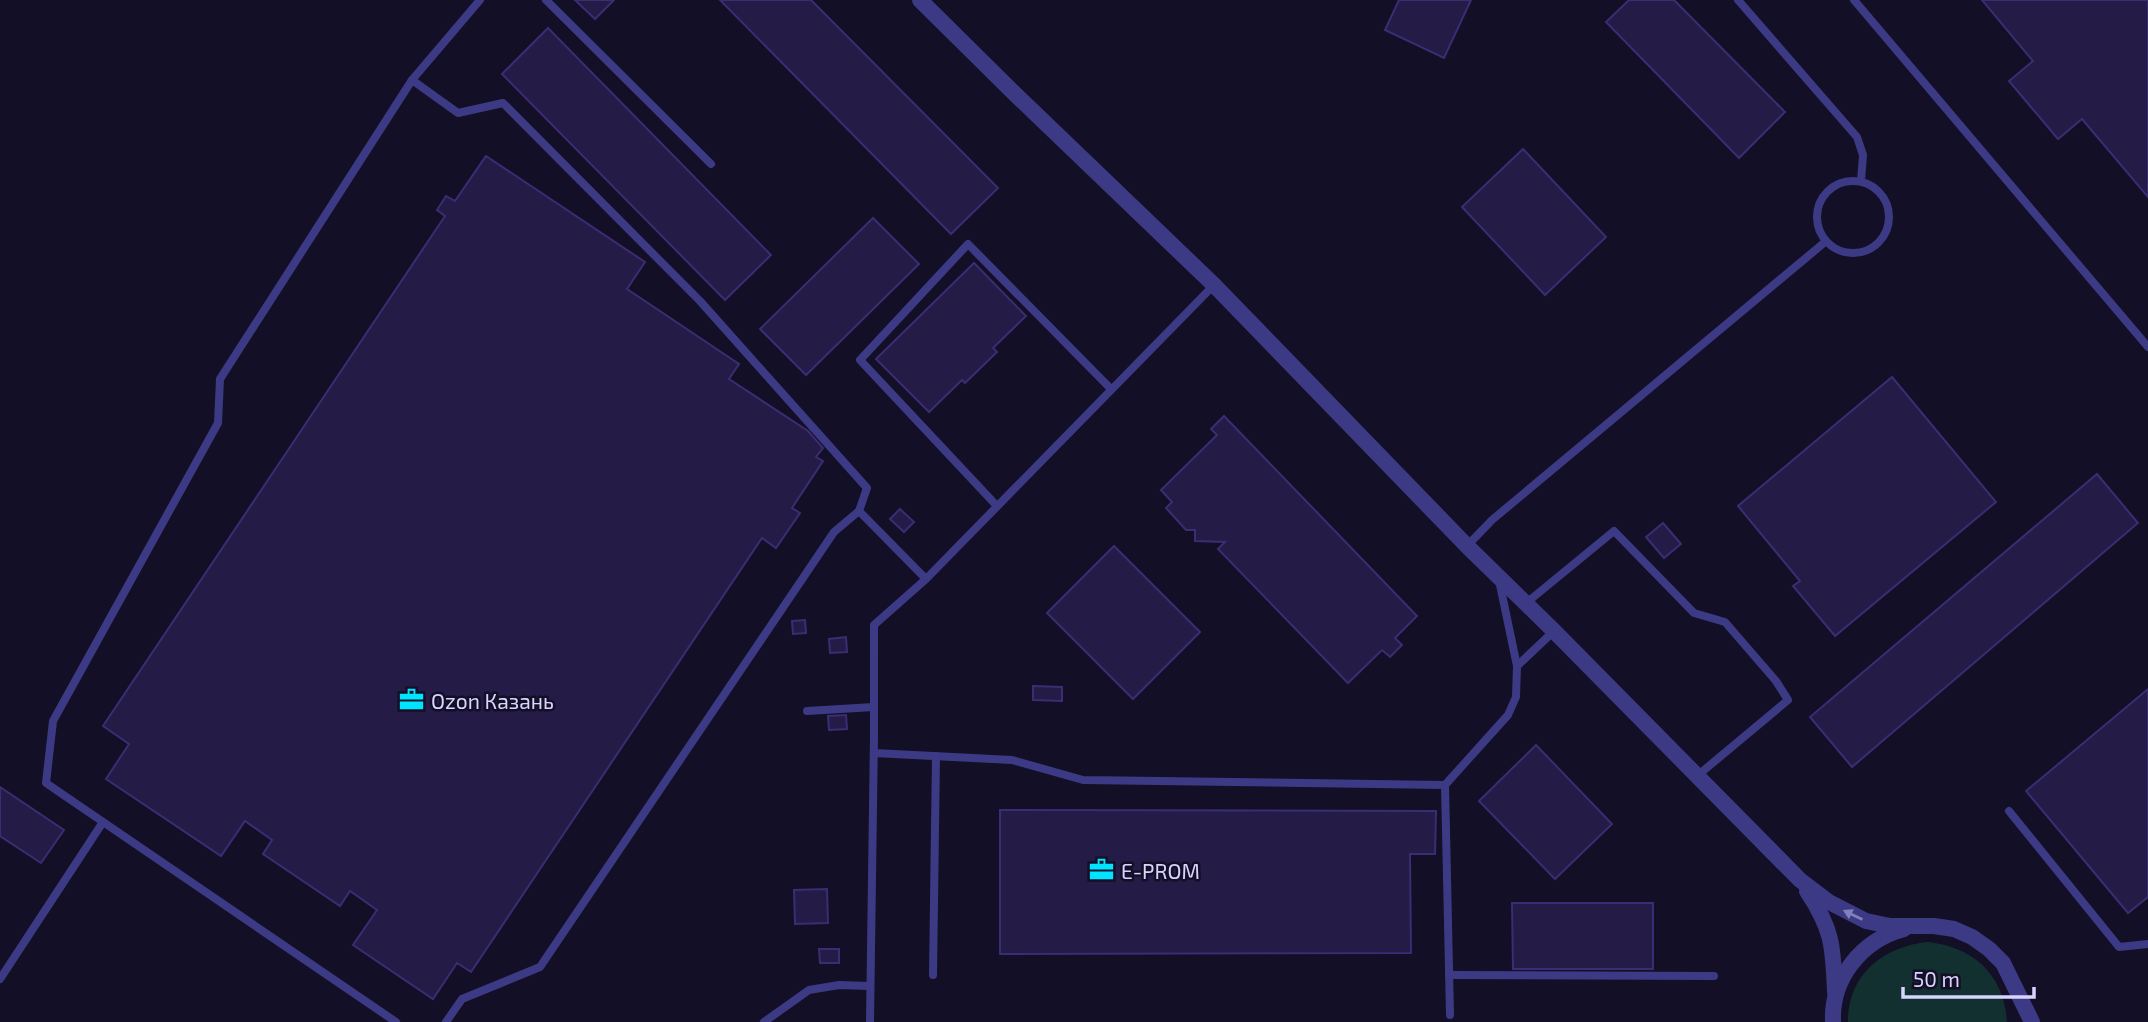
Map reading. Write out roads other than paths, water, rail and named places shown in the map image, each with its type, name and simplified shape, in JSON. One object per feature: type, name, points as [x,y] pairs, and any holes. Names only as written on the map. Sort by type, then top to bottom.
[{"type":"street","points":[[920,0],[1214,285],[1467,546],[1800,880],[1829,902],[1866,921],[1890,926],[1954,929],[1981,943],[2003,963],[2032,1022]]},
{"type":"street","points":[[1800,880],[1820,910],[1829,932],[1835,997],[1832,1021]]},
{"type":"street","points":[[1835,997],[1849,966],[1860,953],[1876,940],[1913,927]]},
{"type":"street","points":[[2020,1000],[2022,1022]]},
{"type":"lane","points":[[396,1022],[46,783],[53,721],[218,423],[220,379],[412,80],[480,0]]},
{"type":"lane","points":[[546,0],[711,164]]},
{"type":"lane","points":[[1738,0],[1857,137],[1863,155],[1861,181]]},
{"type":"lane","points":[[1854,0],[2148,347]]},
{"type":"lane","points":[[412,80],[458,113],[503,103],[700,301],[867,488],[859,511],[834,532],[540,967],[461,999],[446,1022]]},
{"type":"lane","points":[[1861,181],[1878,191],[1888,208],[1888,228],[1878,244],[1861,254],[1841,253],[1825,242],[1816,225],[1817,207],[1827,191],[1843,182],[1861,181]]},
{"type":"lane","points":[[1467,546],[1492,520],[1825,242]]},
{"type":"lane","points":[[997,506],[860,360],[968,244],[1111,389]]},
{"type":"lane","points":[[870,1022],[874,625],[926,579],[1214,285]]},
{"type":"lane","points":[[859,511],[926,579]]},
{"type":"lane","points":[[1525,604],[1614,531],[1694,612],[1725,622],[1776,681],[1788,700],[1697,776]]},
{"type":"lane","points":[[1450,1015],[1444,785],[1508,715],[1516,697],[1517,666],[1498,577]]},
{"type":"lane","points":[[1517,666],[1554,631]]},
{"type":"lane","points":[[807,711],[874,708]]},
{"type":"lane","points":[[874,753],[1012,760],[1083,780],[1444,785]]},
{"type":"lane","points":[[933,975],[936,756]]},
{"type":"lane","points":[[2009,811],[2119,947],[2148,944]]},
{"type":"lane","points":[[0,979],[103,822]]},
{"type":"lane","points":[[1449,975],[1714,976]]},
{"type":"lane","points":[[764,1022],[809,990],[838,985],[870,986]]},
{"type":"place","name":"Ozon Казань","points":[[411,700]]},
{"type":"place","name":"E-PROM","points":[[1101,870]]}]
